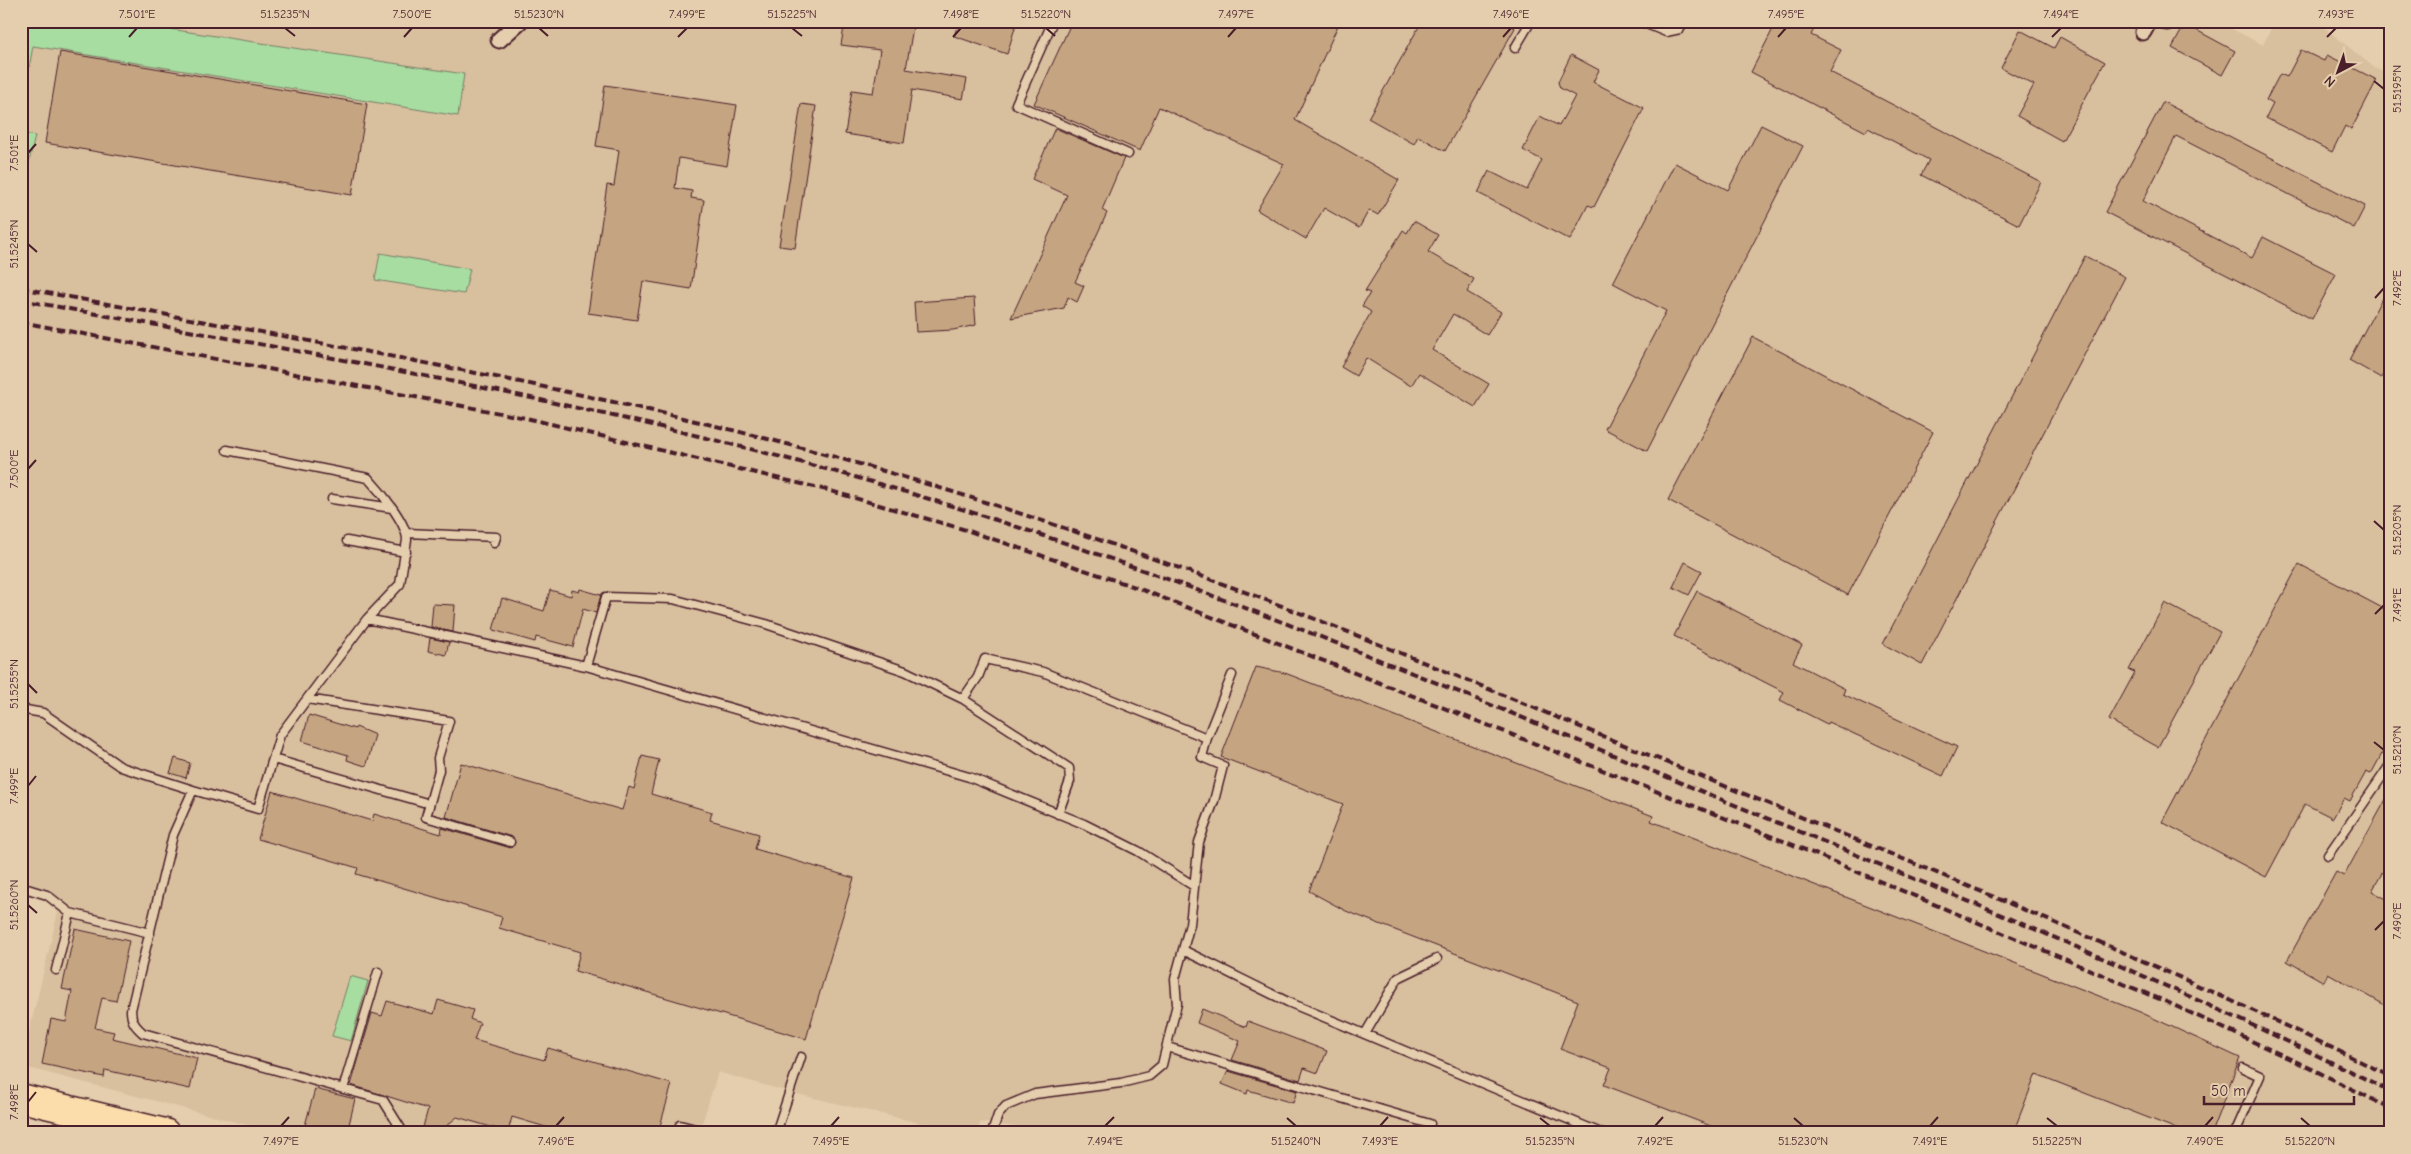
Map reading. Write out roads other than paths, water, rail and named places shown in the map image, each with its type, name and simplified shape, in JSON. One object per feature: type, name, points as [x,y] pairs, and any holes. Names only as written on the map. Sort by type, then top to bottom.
[{"type":"highway","points":[[21,1098],[165,1133]]},
{"type":"street","points":[[499,40],[520,21]]},
{"type":"lane","points":[[1053,21],[1016,104],[1128,154]]},
{"type":"lane","points":[[1515,48],[1531,21]]},
{"type":"lane","points":[[1639,21],[1666,32],[1680,30],[1684,21]]},
{"type":"lane","points":[[21,713],[26,710],[43,713],[120,766],[258,809],[280,735],[367,619],[400,584],[406,552],[407,533],[392,508],[368,478],[227,450]]},
{"type":"lane","points":[[332,499],[392,508]]},
{"type":"lane","points":[[407,533],[496,537],[494,543]]},
{"type":"lane","points":[[347,541],[406,552]]},
{"type":"lane","points":[[586,666],[606,597],[673,599],[766,624],[905,671],[963,699],[1069,768],[1070,781],[1058,814]]},
{"type":"lane","points":[[367,619],[586,666],[969,777],[1058,814],[1138,851],[1194,886]]},
{"type":"lane","points":[[963,699],[978,677],[985,659],[1003,661],[1044,672],[1207,738]]},
{"type":"lane","points":[[992,1133],[998,1115],[1006,1106],[1035,1094],[1121,1083],[1149,1076],[1162,1065],[1177,1004],[1175,979],[1190,924],[1199,842],[1214,801],[1223,766],[1202,757],[1207,738],[1232,675]]},
{"type":"lane","points":[[307,699],[449,721],[438,758],[439,770],[426,817],[510,842]]},
{"type":"lane","points":[[273,759],[423,802]]},
{"type":"lane","points":[[2328,855],[2390,765]]},
{"type":"lane","points":[[193,790],[173,835],[131,1010],[131,1019],[135,1026],[143,1033],[383,1100],[402,1132],[405,1133]]},
{"type":"lane","points":[[21,887],[48,895],[70,913],[150,933]]},
{"type":"lane","points":[[56,970],[70,913]]},
{"type":"lane","points":[[1183,950],[1288,1002],[1601,1133]]},
{"type":"lane","points":[[1364,1034],[1398,978],[1437,959]]},
{"type":"lane","points":[[344,1089],[378,972]]},
{"type":"lane","points":[[1167,1047],[1430,1124]]},
{"type":"lane","points":[[776,1133],[801,1057]]},
{"type":"lane","points":[[2235,1133],[2260,1076],[2243,1068]]},
{"type":"lane","points":[[677,1133],[680,1125],[712,1133]]},
{"type":"railway","points":[[21,288],[328,344],[532,384],[633,407],[835,457],[1053,524],[1240,590],[1354,634],[1923,867],[2205,989],[2390,1076]]},
{"type":"railway","points":[[21,300],[323,356],[624,418],[822,468],[1039,534],[1253,611],[1359,652],[1854,854],[2035,929],[2214,1007],[2390,1091]]},
{"type":"railway","points":[[21,322],[526,418],[827,490],[966,530],[1135,587],[1791,844],[2169,1003],[2310,1068],[2390,1108]]}]
